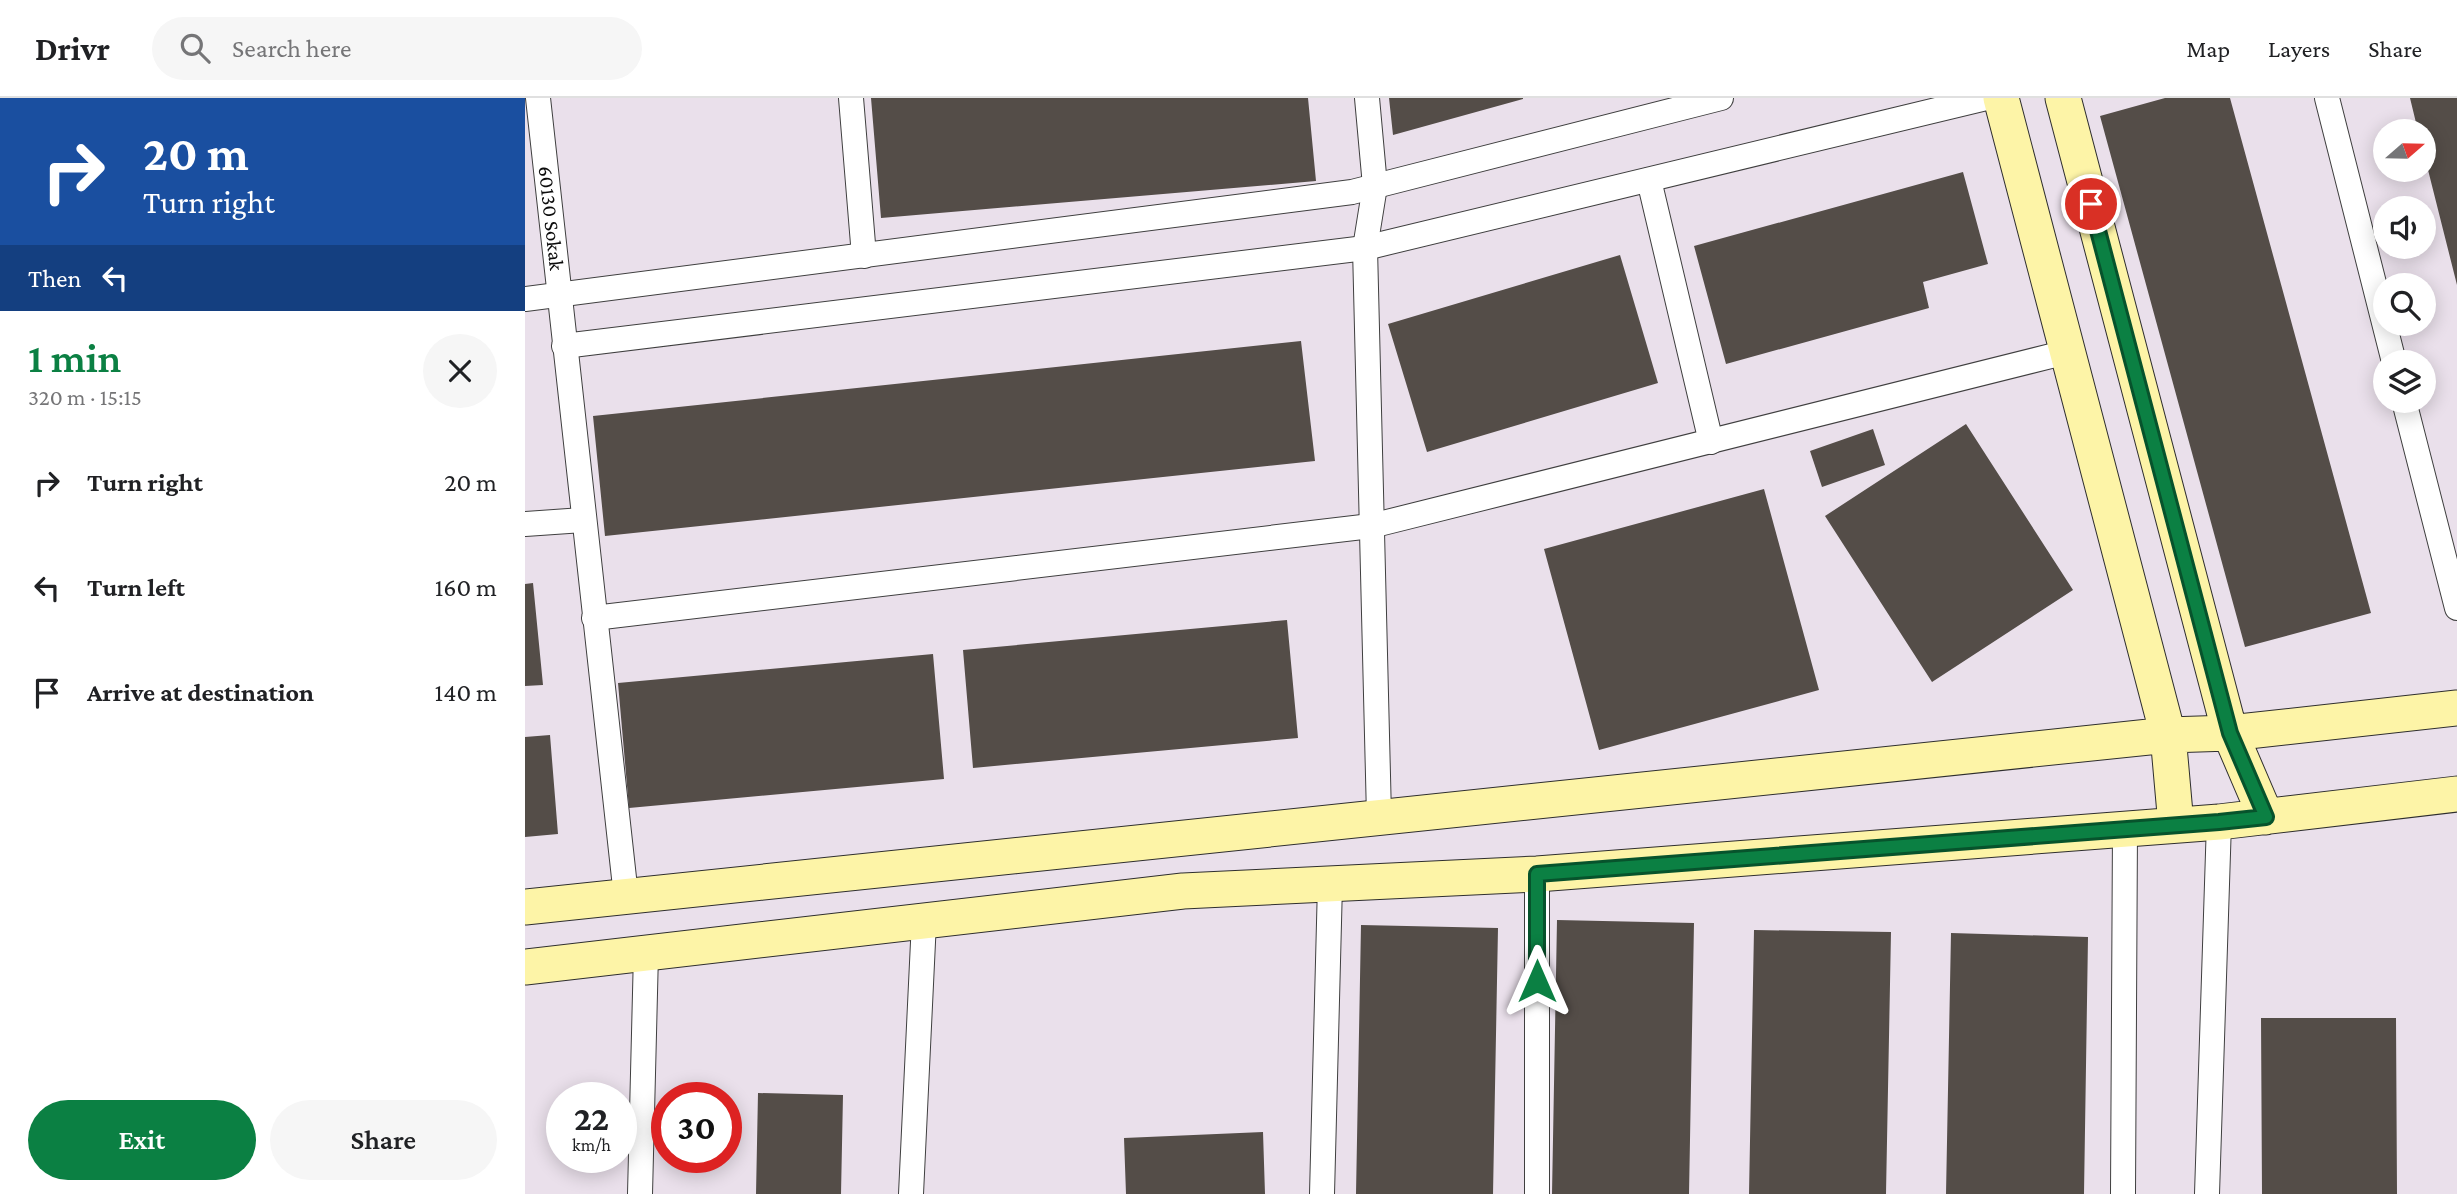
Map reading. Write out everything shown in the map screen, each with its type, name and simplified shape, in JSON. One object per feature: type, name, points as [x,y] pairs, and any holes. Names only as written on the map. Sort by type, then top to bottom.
[{"type":"main road","points":[[2001,98],[2168,735],[2176,825]]},
{"type":"main road","points":[[2063,98],[2230,733],[2266,817]]},
{"type":"main road","points":[[525,907],[2168,735],[2230,733],[2457,708]]},
{"type":"main road","points":[[525,967],[1183,891],[1537,874],[2219,822],[2457,794]]},
{"type":"street","name":"60130 Sokak","points":[[538,98],[534,139],[559,296],[626,896]]},
{"type":"street","points":[[851,98],[864,256]]},
{"type":"street","points":[[1367,98],[1375,187],[1365,248],[1379,817]]},
{"type":"street","points":[[525,299],[1352,192],[1661,106],[1721,98]]},
{"type":"street","points":[[564,346],[1365,248],[1986,98]]},
{"type":"street","points":[[2327,98],[2391,350]]},
{"type":"street","points":[[1650,180],[1711,442]]},
{"type":"street","points":[[594,618],[1371,526],[2067,352]]},
{"type":"street","points":[[2407,413],[2457,608]]},
{"type":"street","points":[[525,524],[583,520]]},
{"type":"street","points":[[2207,1194],[2219,822]]},
{"type":"street","points":[[2123,1194],[2125,829]]},
{"type":"street","points":[[1537,874],[1537,1194]]},
{"type":"street","points":[[1322,1194],[1331,884]]},
{"type":"street","points":[[911,1194],[924,921]]},
{"type":"street","points":[[640,1194],[646,953]]},
{"type":"shaded area","points":[[525,98],[2457,98],[2457,1194],[525,1194]]},
{"type":"building","points":[[871,98],[1308,98],[1316,181],[881,218]]},
{"type":"building","points":[[1389,98],[1523,98],[1523,99],[1393,135]]},
{"type":"building","points":[[2165,98],[2230,98],[2371,613],[2245,647],[2100,116]]},
{"type":"building","points":[[2410,98],[2457,98],[2457,285],[2431,182],[2436,182],[2436,119],[2415,119]]},
{"type":"building","points":[[1963,172],[1988,264],[1923,282],[1929,308],[1726,364],[1694,246]]},
{"type":"building","points":[[1620,255],[1658,383],[1427,452],[1388,324]]},
{"type":"building","points":[[1301,341],[1315,461],[605,536],[593,416]]},
{"type":"building","points":[[1966,424],[2073,590],[1932,682],[1825,516]]},
{"type":"building","points":[[1873,429],[1885,465],[1822,487],[1810,451]]},
{"type":"building","points":[[1764,489],[1819,690],[1599,750],[1544,549]]},
{"type":"building","points":[[533,583],[543,685],[525,686],[525,584]]},
{"type":"building","points":[[1287,620],[1298,738],[973,768],[963,650]]},
{"type":"building","points":[[933,654],[944,779],[629,808],[618,683]]},
{"type":"building","points":[[550,735],[558,834],[525,837],[525,737]]},
{"type":"building","points":[[1557,920],[1694,923],[1689,1194],[1552,1194]]},
{"type":"building","points":[[1361,925],[1498,928],[1493,1194],[1356,1194]]},
{"type":"building","points":[[1754,930],[1891,932],[1886,1194],[1749,1194]]},
{"type":"building","points":[[1951,933],[2088,937],[2084,1194],[1946,1194]]},
{"type":"building","points":[[2261,1018],[2396,1018],[2397,1194],[2262,1194]]},
{"type":"building","points":[[758,1093],[843,1095],[841,1194],[756,1194]]},
{"type":"building","points":[[1263,1132],[1265,1194],[1126,1194],[1124,1138]]},
{"type":"route","points":[[1537,981],[1537,874],[2266,817],[2230,733],[2091,204]]}]
